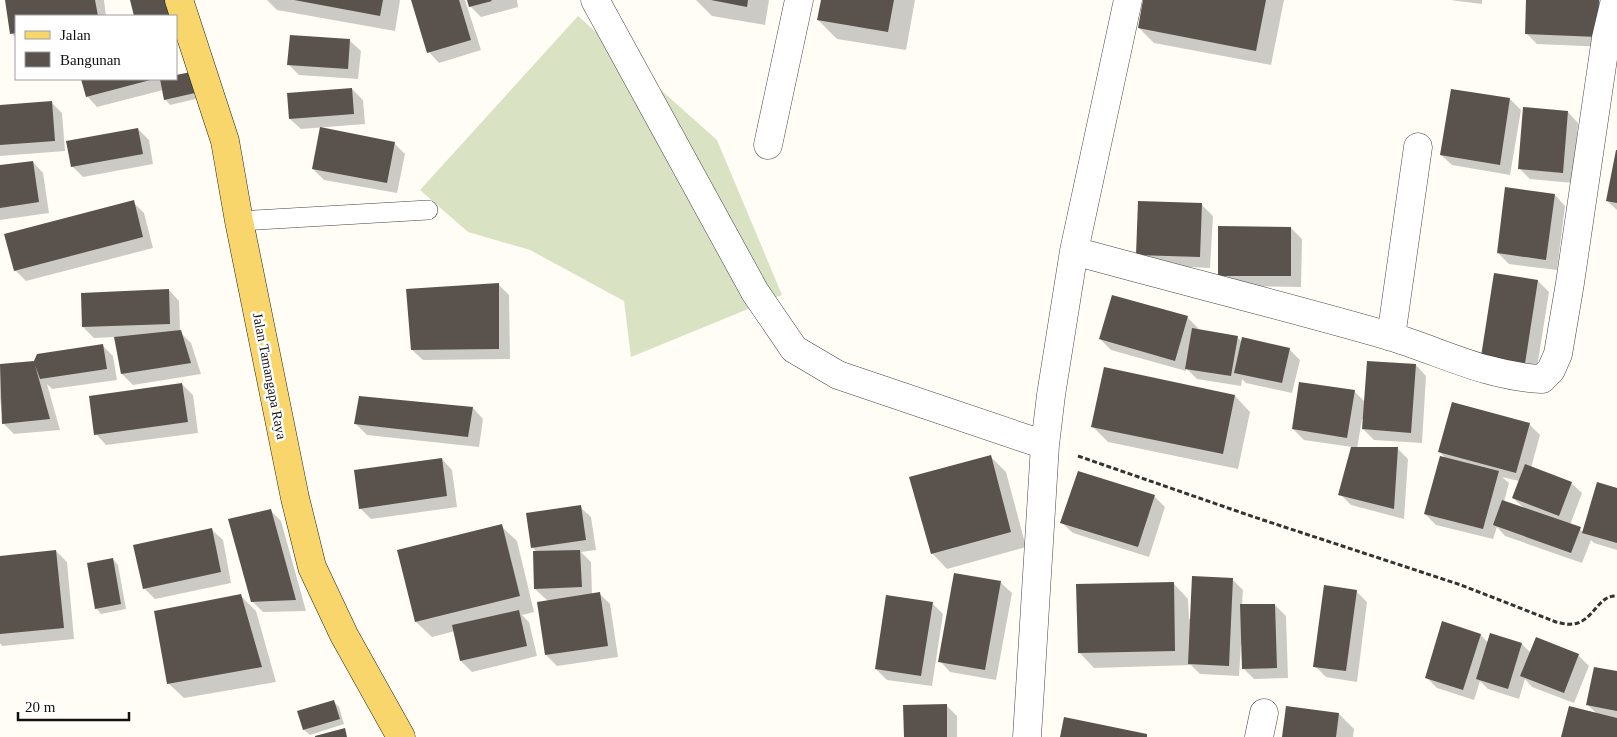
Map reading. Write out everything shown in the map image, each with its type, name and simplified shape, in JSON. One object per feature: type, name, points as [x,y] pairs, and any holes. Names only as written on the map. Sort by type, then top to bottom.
[{"type":"main road","name":"Jalan Tamangapa Raya","points":[[179,0],[225,141],[239,222],[295,498],[312,567],[344,635],[401,737]]},
{"type":"street","points":[[595,0],[755,292],[794,349],[838,375],[1045,445]]},
{"type":"street","points":[[768,145],[799,0]]},
{"type":"street","points":[[1027,737],[1045,445],[1074,251],[1128,0]]},
{"type":"street","points":[[1074,251],[1391,337],[1488,371],[1525,378],[1542,379],[1551,370],[1558,354],[1609,72],[1606,38],[1615,0]]},
{"type":"street","points":[[1391,337],[1418,147]]},
{"type":"lane","points":[[239,222],[428,210]]},
{"type":"path","points":[[1045,445],[1254,517],[1461,584],[1556,622],[1572,624],[1588,619],[1602,601],[1612,596],[1617,596]]},
{"type":"green space","points":[[578,16],[717,140],[782,295],[631,357],[624,301],[530,250],[468,232],[420,190]]},
{"type":"building","points":[[5,0],[95,0],[98,15],[15,15],[15,33],[10,34]]},
{"type":"building","points":[[130,0],[166,0],[171,15],[134,15]]},
{"type":"building","points":[[294,0],[383,0],[380,16]]},
{"type":"building","points":[[411,0],[459,0],[471,40],[427,53]]},
{"type":"building","points":[[467,0],[491,0],[492,1],[469,7]]},
{"type":"building","points":[[711,0],[748,0],[747,7]]},
{"type":"building","points":[[821,0],[894,0],[888,32],[817,20]]},
{"type":"building","points":[[1143,0],[1266,0],[1256,51],[1138,28]]},
{"type":"building","points":[[1526,0],[1599,0],[1598,37],[1525,34]]},
{"type":"building","points":[[290,35],[350,39],[348,69],[287,65]]},
{"type":"building","points":[[191,72],[195,93],[164,100],[160,80],[178,80],[178,75]]},
{"type":"building","points":[[81,80],[150,80],[86,97]]},
{"type":"building","points":[[352,88],[354,114],[289,119],[287,93]]},
{"type":"building","points":[[1451,89],[1510,98],[1500,165],[1440,155]]},
{"type":"building","points":[[52,101],[55,141],[0,145],[0,105]]},
{"type":"building","points":[[1523,107],[1568,111],[1563,173],[1518,169]]},
{"type":"building","points":[[320,127],[395,142],[387,183],[312,169]]},
{"type":"building","points":[[138,128],[143,154],[71,167],[66,141]]},
{"type":"building","points":[[1617,150],[1617,203],[1606,201]]},
{"type":"building","points":[[33,161],[39,202],[0,208],[0,165]]},
{"type":"building","points":[[1505,187],[1555,194],[1546,260],[1497,253]]},
{"type":"building","points":[[134,200],[143,237],[14,271],[4,234]]},
{"type":"building","points":[[1138,201],[1202,203],[1200,257],[1136,255]]},
{"type":"building","points":[[1218,226],[1291,227],[1291,276],[1218,276]]},
{"type":"building","points":[[1494,273],[1538,280],[1524,370],[1480,363]]},
{"type":"building","points":[[499,283],[499,349],[411,350],[406,289]]},
{"type":"building","points":[[169,289],[170,324],[82,327],[81,293]]},
{"type":"building","points":[[1112,295],[1188,316],[1175,361],[1099,339]]},
{"type":"building","points":[[1192,328],[1238,336],[1231,376],[1185,369]]},
{"type":"building","points":[[181,330],[191,363],[121,374],[114,337]]},
{"type":"building","points":[[1242,337],[1290,348],[1282,383],[1234,373]]},
{"type":"building","points":[[103,344],[107,369],[40,379],[35,365],[50,419],[2,424],[0,364],[34,361],[37,354]]},
{"type":"building","points":[[1367,361],[1416,364],[1411,433],[1362,429]]},
{"type":"building","points":[[1104,367],[1235,395],[1223,454],[1091,427]]},
{"type":"building","points":[[1299,382],[1355,390],[1347,438],[1292,429]]},
{"type":"building","points":[[182,383],[188,422],[94,435],[89,396]]},
{"type":"building","points":[[359,396],[473,407],[468,437],[354,424]]},
{"type":"building","points":[[1452,402],[1530,423],[1516,473],[1438,452]]},
{"type":"building","points":[[1351,447],[1398,447],[1394,509],[1338,495]]},
{"type":"building","points":[[991,455],[1011,532],[931,554],[909,477]]},
{"type":"building","points":[[1440,456],[1499,471],[1483,529],[1424,514]]},
{"type":"building","points":[[442,458],[447,496],[359,509],[354,470]]},
{"type":"building","points":[[1525,464],[1572,482],[1559,516],[1512,498]]},
{"type":"building","points":[[1078,471],[1155,495],[1138,547],[1060,523]]},
{"type":"building","points":[[1597,482],[1617,488],[1617,543],[1582,533]]},
{"type":"building","points":[[1502,500],[1581,527],[1571,553],[1493,525]]},
{"type":"building","points":[[581,505],[586,540],[531,548],[526,513]]},
{"type":"building","points":[[271,509],[296,600],[251,602],[228,519]]},
{"type":"building","points":[[502,524],[520,596],[415,622],[397,550]]},
{"type":"building","points":[[212,528],[221,572],[143,589],[133,545]]},
{"type":"building","points":[[56,550],[64,628],[0,634],[0,556]]},
{"type":"building","points":[[580,550],[582,587],[534,589],[533,551]]},
{"type":"building","points":[[113,558],[121,604],[95,609],[87,563]]},
{"type":"building","points":[[954,573],[1001,581],[985,670],[938,662]]},
{"type":"building","points":[[1192,576],[1233,578],[1229,666],[1188,664]]},
{"type":"building","points":[[1174,582],[1175,651],[1078,653],[1076,584]]},
{"type":"building","points":[[1324,585],[1357,590],[1346,671],[1313,667]]},
{"type":"building","points":[[600,592],[608,646],[545,655],[537,602]]},
{"type":"building","points":[[241,594],[262,667],[167,684],[154,611]]},
{"type":"building","points":[[886,595],[933,602],[921,676],[875,669]]},
{"type":"building","points":[[1240,604],[1275,604],[1277,668],[1242,669]]},
{"type":"building","points":[[519,610],[527,646],[460,661],[452,625]]},
{"type":"building","points":[[1442,621],[1481,634],[1463,690],[1425,678]]},
{"type":"building","points":[[1490,633],[1522,643],[1508,689],[1476,679]]},
{"type":"building","points":[[1536,637],[1579,654],[1564,693],[1520,676]]},
{"type":"building","points":[[1594,667],[1617,671],[1617,711],[1586,705]]},
{"type":"building","points":[[334,700],[340,719],[303,730],[297,711]]},
{"type":"building","points":[[947,704],[947,737],[904,737],[903,705]]},
{"type":"building","points":[[1286,706],[1339,713],[1336,737],[1282,737]]},
{"type":"building","points":[[1569,706],[1617,718],[1617,737],[1561,737]]},
{"type":"building","points":[[1064,717],[1147,734],[1147,737],[1060,737]]},
{"type":"building","points":[[345,728],[347,737],[315,737],[315,736]]}]
